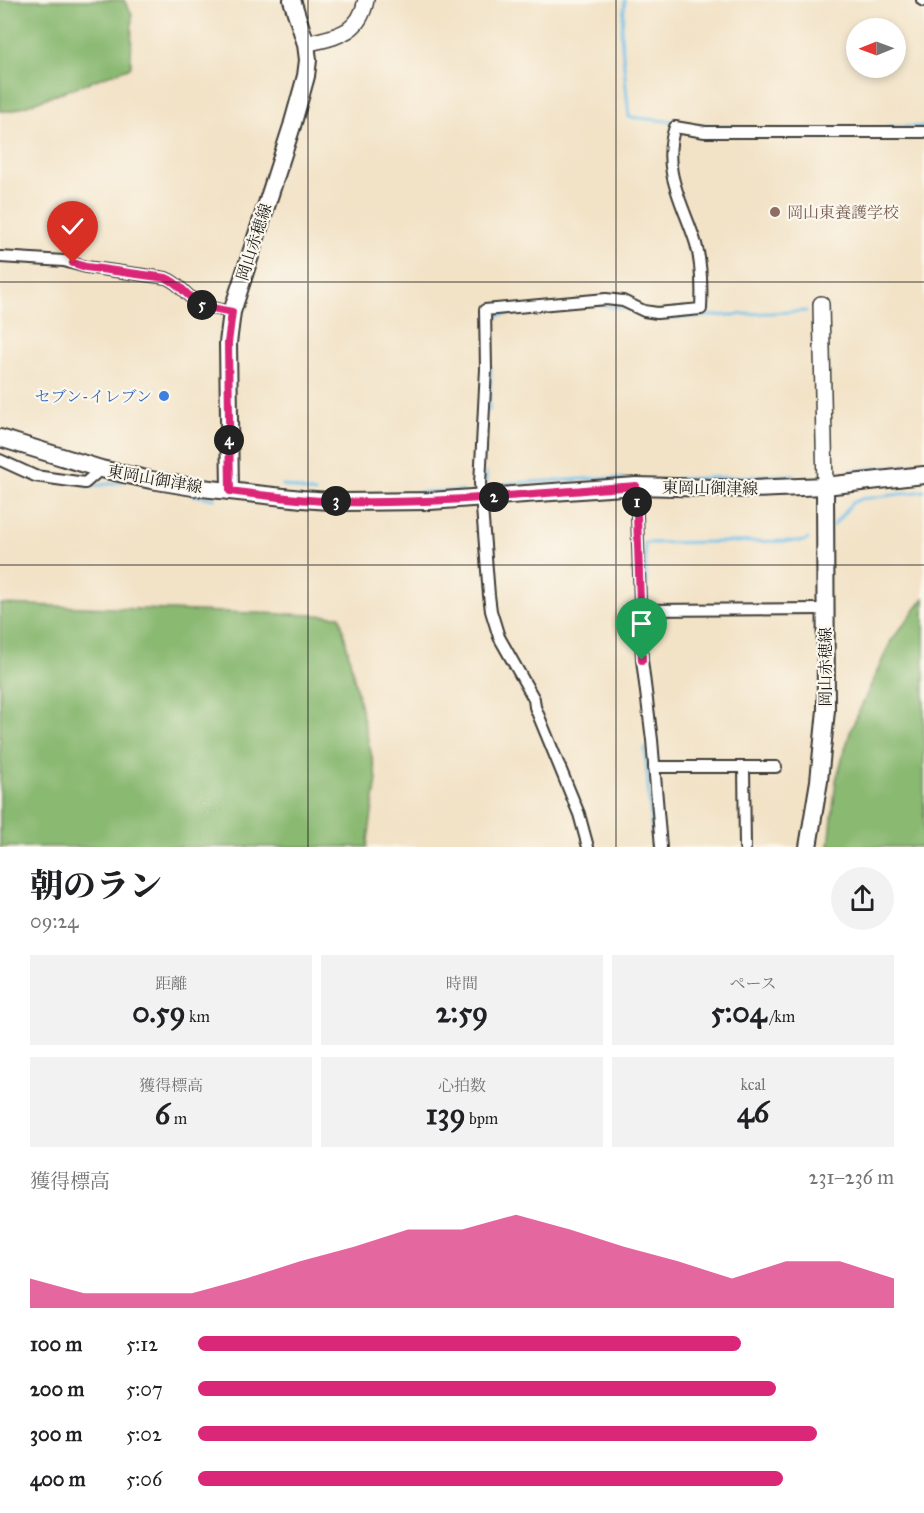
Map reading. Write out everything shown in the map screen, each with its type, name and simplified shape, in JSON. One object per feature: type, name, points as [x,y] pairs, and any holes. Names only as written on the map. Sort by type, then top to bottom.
[{"type":"main road","name":"岡山赤穂線","points":[[230,491],[228,343],[232,312],[306,76],[308,60],[306,44],[292,0]]},
{"type":"main road","name":"東岡山御津線","points":[[0,438],[101,469],[151,480],[302,500],[343,502],[430,501],[636,486],[752,489],[825,486],[924,475]]},
{"type":"main road","name":"岡山赤穂線","points":[[808,847],[819,781],[826,710],[825,486]]},
{"type":"street","points":[[306,44],[338,36],[351,29],[363,12],[366,0]]},
{"type":"street","points":[[588,847],[579,814],[535,707],[534,699],[499,637],[491,611],[480,498],[486,369],[485,310],[606,299],[623,301],[645,311],[657,313],[701,309],[700,261],[696,244],[675,192],[670,165],[671,138],[675,127],[705,132],[924,132]]},
{"type":"street","points":[[0,257],[64,261],[86,267],[166,278],[177,282],[202,305],[232,312]]},
{"type":"street","points":[[821,304],[825,486]]},
{"type":"street","points":[[0,460],[34,476],[85,483],[101,469]]},
{"type":"street","points":[[636,486],[645,610],[642,660],[661,847]]},
{"type":"street","points":[[645,610],[826,609]]},
{"type":"street","points":[[654,766],[776,768]]},
{"type":"street","points":[[744,767],[745,847]]},
{"type":"green space","points":[[0,0],[124,0],[132,15],[131,67],[11,111],[0,111]]},
{"type":"green space","points":[[924,598],[924,847],[829,847],[836,780],[851,729],[891,641]]},
{"type":"green space","points":[[0,604],[340,616],[377,779],[367,847],[0,847]]},
{"type":"waterway","points":[[625,0],[621,35],[629,117],[677,122]]},
{"type":"waterway","points":[[698,126],[734,127]]},
{"type":"waterway","points":[[887,127],[924,127]]},
{"type":"waterway","points":[[599,305],[628,309]]},
{"type":"waterway","points":[[490,324],[498,315],[548,310]]},
{"type":"waterway","points":[[642,315],[655,319],[806,311]]},
{"type":"waterway","points":[[489,411],[491,367]]},
{"type":"waterway","points":[[851,471],[924,464]]},
{"type":"waterway","points":[[486,472],[486,488]]},
{"type":"waterway","points":[[676,479],[794,475]]},
{"type":"waterway","points":[[489,487],[513,483],[624,479]]},
{"type":"waterway","points":[[87,487],[122,482]]},
{"type":"waterway","points":[[282,485],[315,493]]},
{"type":"waterway","points":[[402,493],[462,491]]},
{"type":"waterway","points":[[833,526],[852,503],[861,499],[924,491]]},
{"type":"waterway","points":[[194,495],[215,499]]},
{"type":"waterway","points":[[647,607],[645,543],[804,541],[808,539]]},
{"type":"waterway","points":[[647,614],[648,657],[654,710]]},
{"type":"waterway","points":[[645,748],[653,847]]},
{"type":"place","name":"岡山東養護学校","points":[[775,212]]},
{"type":"place","name":"セブン-イレブン","points":[[164,396]]},
{"type":"route","points":[[73,263],[86,267],[166,278],[177,282],[202,305],[232,312],[228,343],[230,491],[302,500],[384,502],[430,501],[636,486],[642,660]]}]
